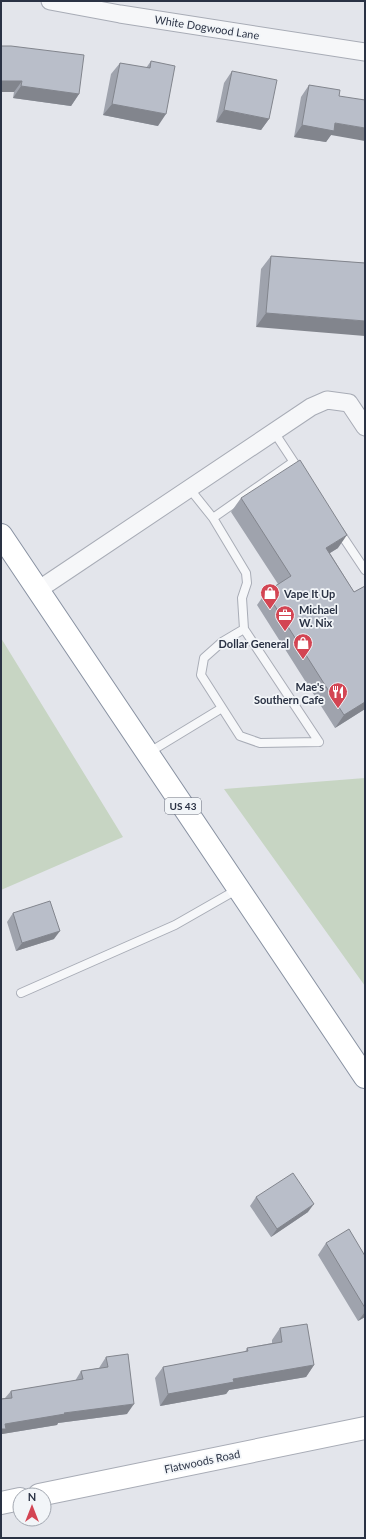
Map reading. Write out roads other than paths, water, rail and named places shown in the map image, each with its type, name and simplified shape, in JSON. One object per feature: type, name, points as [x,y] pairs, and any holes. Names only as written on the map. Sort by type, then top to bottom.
[{"type":"main road","name":"US 43","points":[[1,535],[365,1077]]},
{"type":"main road","name":"Flatwoods Road","points":[[52,1492],[365,1428]]},
{"type":"main road","points":[[1,1503],[12,1501]]},
{"type":"street","name":"White Dogwood Lane","points":[[50,1],[120,14],[365,52]]},
{"type":"street","points":[[38,590],[311,407],[327,400],[349,402],[365,427]]},
{"type":"lane","points":[[274,432],[306,481]]},
{"type":"lane","points":[[213,518],[294,462]]},
{"type":"lane","points":[[189,488],[213,518],[246,572],[247,583],[242,598],[244,629],[319,742],[260,743],[240,736],[201,675],[204,658],[222,642],[244,629]]},
{"type":"lane","points":[[336,526],[365,570]]},
{"type":"lane","points":[[148,753],[222,708]]},
{"type":"lane","points":[[21,993],[175,925],[239,888]]},
{"type":"place","name":"Vape It Up","points":[[270,610]]},
{"type":"place","name":"Michael W. Nix","points":[[285,632]]},
{"type":"place","name":"Dollar General","points":[[303,660]]},
{"type":"place","name":"Mae's Southern Cafe","points":[[338,709]]}]
